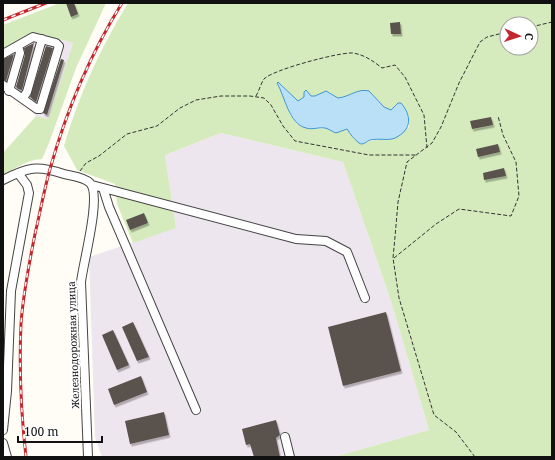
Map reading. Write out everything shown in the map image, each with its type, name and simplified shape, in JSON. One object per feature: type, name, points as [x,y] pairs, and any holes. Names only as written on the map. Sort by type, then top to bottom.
[{"type":"street","points":[[3,54],[31,38],[56,43],[59,46],[40,108],[37,109],[23,98],[6,88],[20,53],[18,46]]},
{"type":"street","points":[[23,98],[28,92],[42,39]]},
{"type":"street","points":[[3,180],[33,168],[42,168],[86,180],[92,185],[296,238],[326,241],[347,252],[365,298]]},
{"type":"street","points":[[3,430],[7,391],[11,291],[29,193],[27,185],[18,173]]},
{"type":"street","name":"Железнодорожная улица","points":[[88,457],[81,282],[82,265],[93,218],[94,198],[92,185]]},
{"type":"street","points":[[103,188],[109,206],[196,410]]},
{"type":"street","points":[[285,437],[290,457]]},
{"type":"street","points":[[3,443],[7,457]]},
{"type":"path","points":[[539,25],[552,22]]},
{"type":"path","points":[[475,457],[456,432],[434,415],[399,298],[393,258],[398,202],[407,162],[432,144],[441,127],[459,83],[480,42],[487,37],[499,34]]},
{"type":"path","points":[[256,97],[264,79],[279,71],[339,54],[353,53],[371,59],[382,68],[395,65],[405,77],[424,115],[427,148]]},
{"type":"path","points":[[74,177],[86,163],[99,156],[127,134],[157,126],[180,108],[196,100],[221,96],[264,98],[271,105],[283,126],[295,141],[369,155],[417,155]]},
{"type":"path","points":[[393,258],[436,224],[459,209],[511,216],[519,196],[516,162],[503,135],[498,116]]},
{"type":"shaded area","points":[[34,32],[73,43],[48,119],[36,116],[18,98],[11,97],[3,89],[3,50]]},
{"type":"shaded area","points":[[221,133],[343,162],[391,301],[429,430],[334,457],[102,457],[95,437],[89,257],[176,228],[165,155]]},
{"type":"green space","points":[[60,3],[106,3],[76,68],[42,159],[27,162],[3,175],[3,153],[36,116],[48,119],[73,43],[34,32],[3,50],[3,25]]},
{"type":"green space","points":[[128,3],[552,3],[552,457],[334,457],[429,430],[391,301],[343,162],[221,133],[165,155],[176,228],[133,243],[117,204],[115,184],[77,170],[64,146],[84,90],[108,38]],"holes":[[[281,84],[294,99],[298,101],[304,97],[304,92],[306,90],[311,96],[329,92],[338,98],[365,90],[369,91],[384,107],[391,111],[395,105],[401,103],[409,116],[409,127],[398,135],[366,142],[354,139],[347,129],[336,133],[326,128],[319,129],[297,124],[290,115]]]},
{"type":"water","points":[[278,82],[298,101],[304,97],[304,92],[306,90],[311,96],[315,96],[326,91],[338,98],[365,90],[369,91],[384,107],[391,110],[398,103],[401,103],[407,113],[407,127],[401,135],[395,138],[370,140],[362,144],[355,140],[347,129],[336,133],[325,128],[306,128],[295,121],[291,116],[277,83]]},
{"type":"building","points":[[66,3],[74,3],[78,14],[71,17]]},
{"type":"building","points":[[400,22],[401,34],[391,34],[390,23]]},
{"type":"building","points":[[34,43],[22,90],[18,89],[16,87],[25,55],[24,48]]},
{"type":"building","points":[[46,46],[53,48],[36,102],[30,97]]},
{"type":"building","points":[[14,54],[6,81],[3,80],[3,59]]},
{"type":"building","points":[[61,59],[64,60],[47,115],[43,113]]},
{"type":"building","points":[[491,117],[493,125],[472,129],[470,121]]},
{"type":"building","points":[[498,144],[500,152],[478,157],[476,149]]},
{"type":"building","points":[[504,168],[506,176],[484,180],[483,173]]},
{"type":"building","points":[[144,213],[148,223],[130,230],[126,220]]},
{"type":"building","points":[[386,312],[401,371],[343,386],[328,327]]},
{"type":"building","points":[[133,322],[149,357],[137,361],[122,327]]},
{"type":"building","points":[[113,330],[129,365],[117,370],[102,335]]},
{"type":"building","points":[[141,376],[147,392],[114,405],[108,389]]},
{"type":"building","points":[[164,412],[169,435],[130,444],[125,421]]},
{"type":"building","points":[[276,420],[280,435],[276,438],[280,457],[254,457],[250,444],[246,445],[242,429]]},
{"type":"railway","points":[[3,20],[46,3]]},
{"type":"railway","points":[[26,457],[21,390],[21,324],[28,268],[35,234],[56,148],[80,83],[100,42],[122,3]]}]
